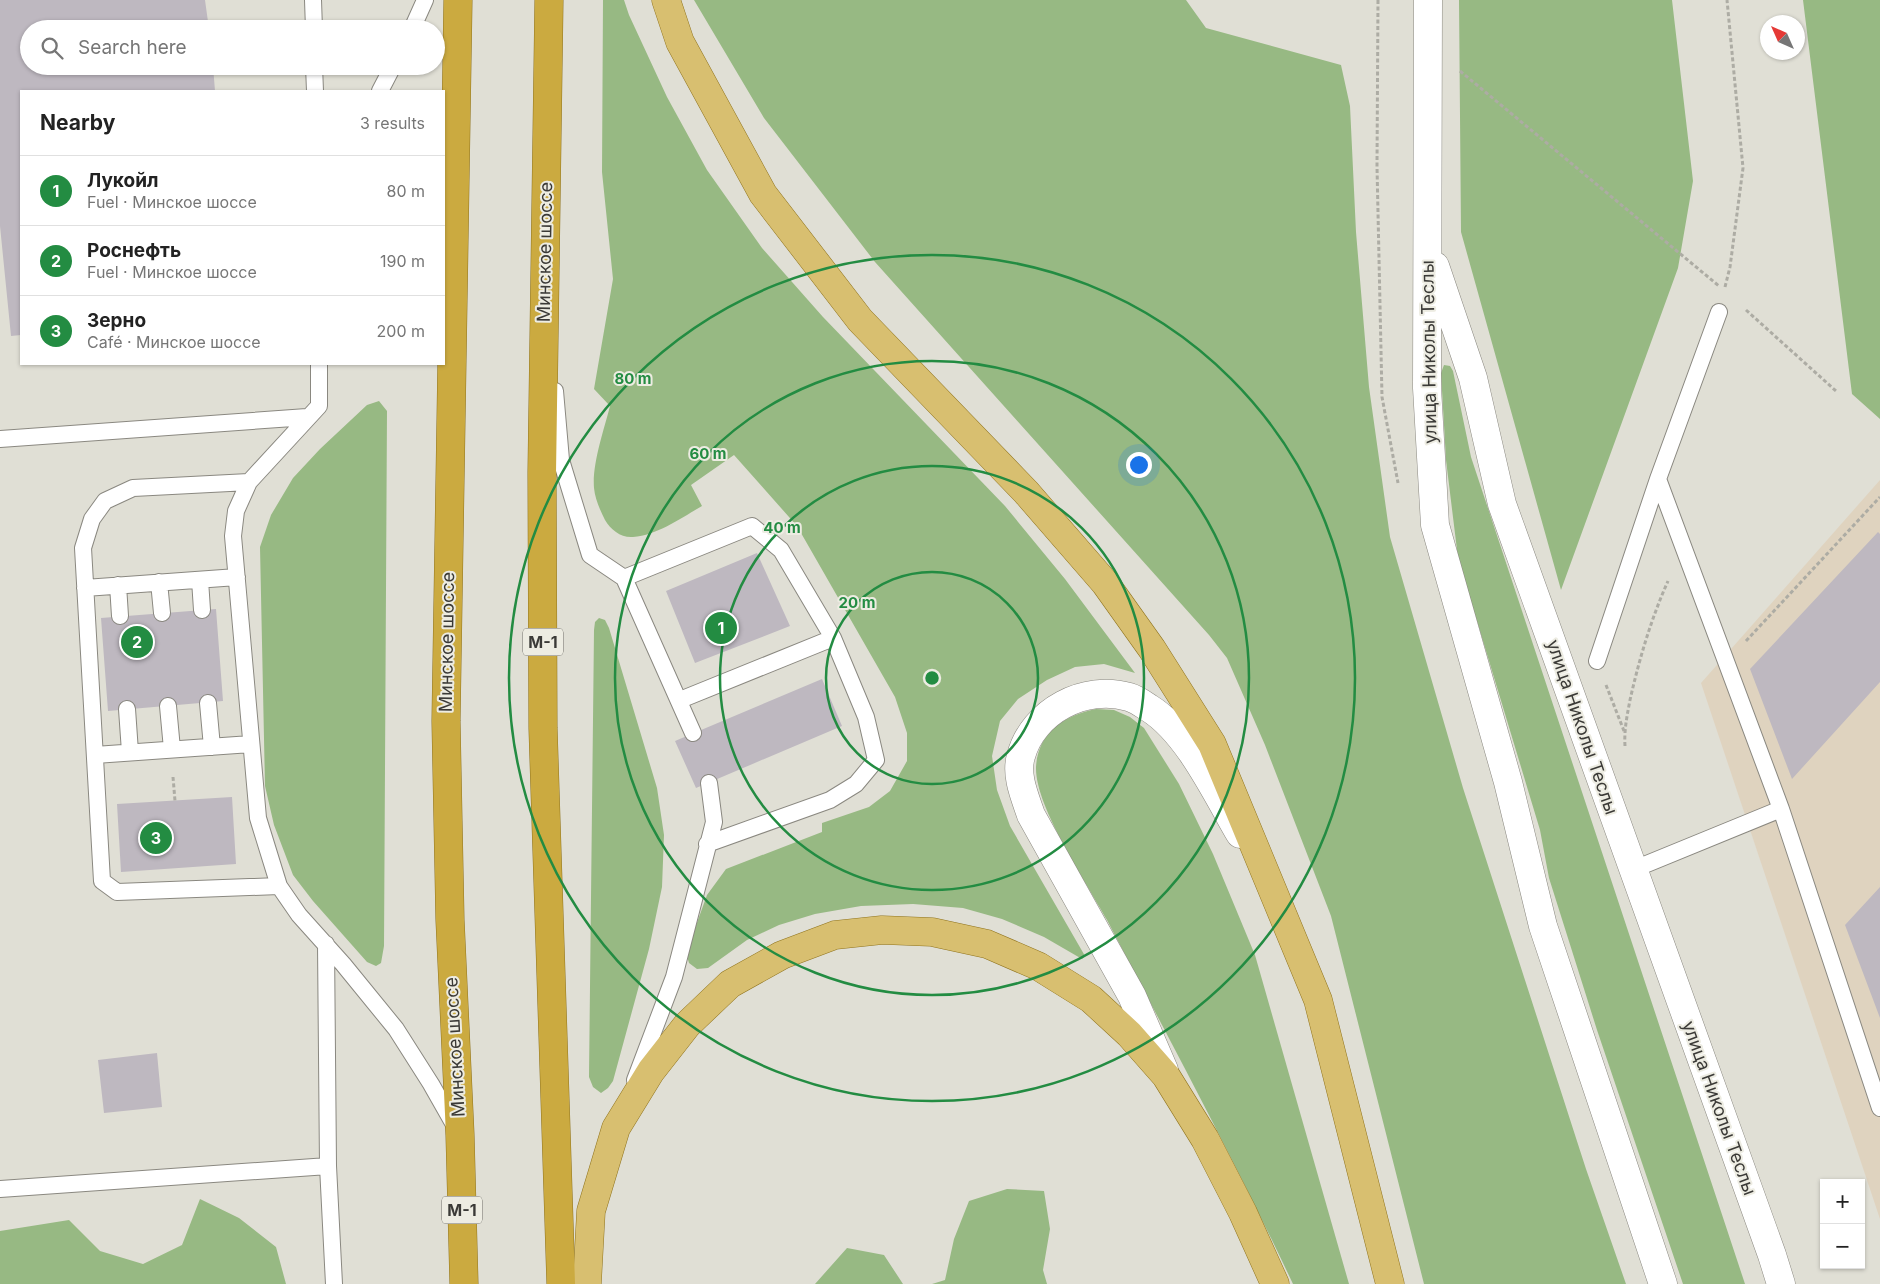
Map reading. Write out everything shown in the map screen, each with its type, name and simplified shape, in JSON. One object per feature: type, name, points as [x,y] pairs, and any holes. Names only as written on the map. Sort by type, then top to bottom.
[{"type":"highway","name":"Минское шоссе","points":[[458,0],[446,721],[450,920],[460,1135],[464,1284]]},
{"type":"highway","name":"Минское шоссе","points":[[549,0],[542,473],[543,728],[561,1284]]},
{"type":"main road","points":[[666,0],[680,42],[763,194],[860,320],[1026,492],[1105,583],[1152,649],[1212,744],[1318,1000],[1390,1284]]},
{"type":"main road","points":[[587,1284],[591,1211],[616,1128],[651,1072],[686,1025],[730,984],[782,955],[835,935],[882,930],[932,932],[988,944],[1038,966],[1092,999],[1129,1034],[1166,1076],[1205,1139],[1243,1213],[1275,1284]]},
{"type":"street","points":[[1427,244],[1428,0]]},
{"type":"street","name":"улица Николы Теслы","points":[[1427,244],[1472,378],[1502,504],[1781,1284]]},
{"type":"street","name":"улица Николы Теслы","points":[[1427,244],[1428,388],[1435,525],[1508,782],[1543,926],[1663,1284]]},
{"type":"street","points":[[1166,1076],[1132,996],[1031,815],[1020,784],[1020,757],[1031,732],[1050,712],[1074,699],[1106,694],[1130,697],[1151,709],[1177,733],[1203,771],[1279,902]]},
{"type":"lane","points":[[313,0],[314,20]]},
{"type":"lane","points":[[416,20],[425,0]]},
{"type":"lane","points":[[314,75],[315,90]]},
{"type":"lane","points":[[381,90],[388,75]]},
{"type":"lane","points":[[544,272],[561,460],[590,554],[624,578],[680,700],[693,733]]},
{"type":"lane","points":[[1597,661],[1658,479],[1719,312]]},
{"type":"lane","points":[[319,365],[320,406],[307,417],[248,482],[236,511],[233,536],[258,818],[279,886],[299,915],[326,944],[396,1029],[431,1084],[460,1135]]},
{"type":"lane","points":[[0,439],[307,417]]},
{"type":"lane","points":[[1658,479],[1781,809],[1880,1108]]},
{"type":"lane","points":[[248,482],[133,488],[105,500],[92,519],[83,548],[102,881],[117,892],[279,886]]},
{"type":"lane","points":[[624,578],[752,526],[781,550],[833,638],[866,717],[876,760],[856,784],[830,800],[707,844]]},
{"type":"lane","points":[[86,588],[237,577]]},
{"type":"lane","points":[[200,580],[202,610]]},
{"type":"lane","points":[[159,582],[162,613]]},
{"type":"lane","points":[[118,585],[120,616]]},
{"type":"lane","points":[[680,700],[833,638]]},
{"type":"lane","points":[[208,702],[212,747]]},
{"type":"lane","points":[[168,706],[172,749]]},
{"type":"lane","points":[[127,709],[130,752]]},
{"type":"lane","points":[[95,755],[251,744]]},
{"type":"lane","points":[[616,1128],[674,977],[714,822],[709,783]]},
{"type":"lane","points":[[1632,870],[1781,809]]},
{"type":"lane","points":[[326,944],[328,1166],[334,1284]]},
{"type":"lane","points":[[0,1188],[328,1166]]},
{"type":"path","points":[[1719,312],[1730,267],[1743,168],[1727,0]]},
{"type":"path","points":[[1460,71],[1724,290],[1836,391]]},
{"type":"path","points":[[1726,661],[1880,498]]},
{"type":"path","points":[[1625,748],[1624,731],[1636,671],[1659,602],[1683,546]]},
{"type":"path","points":[[1597,661],[1624,731]]},
{"type":"shaded area","points":[[1880,480],[1880,1219],[1701,683]]},
{"type":"green space","points":[[603,0],[624,0],[629,15],[667,97],[707,170],[762,248],[823,317],[1005,506],[1065,579],[1135,673],[1104,664],[1075,667],[1047,680],[1018,699],[1000,721],[992,756],[997,790],[1010,826],[1085,956],[1082,959],[1044,937],[1002,919],[963,908],[913,904],[861,906],[815,914],[779,925],[747,940],[708,968],[697,969],[689,963],[686,953],[707,895],[726,869],[822,832],[822,823],[869,807],[890,791],[907,761],[907,733],[895,697],[797,526],[734,455],[691,485],[702,506],[678,521],[642,536],[629,537],[617,533],[605,520],[595,496],[595,468],[610,406],[594,389],[613,279],[602,172]]},
{"type":"green space","points":[[694,0],[1186,0],[1206,28],[1341,65],[1350,106],[1356,232],[1369,387],[1390,537],[1463,788],[1586,1169],[1626,1284],[1424,1284],[1331,916],[1265,745],[1227,658],[1209,635],[875,262],[764,118]]},
{"type":"green space","points":[[1459,0],[1672,0],[1693,181],[1678,268],[1561,590],[1461,232]]},
{"type":"green space","points":[[1803,0],[1880,0],[1880,419],[1852,394]]},
{"type":"green space","points":[[1444,365],[1450,366],[1453,371],[1471,457],[1745,1284],[1683,1284],[1597,1030],[1549,878],[1540,830],[1458,558],[1446,460],[1441,373]]},
{"type":"green space","points":[[379,401],[387,411],[384,946],[381,963],[376,966],[367,962],[313,901],[293,875],[274,825],[265,786],[260,547],[271,515],[293,478],[320,449],[367,405]]},
{"type":"green space","points":[[599,618],[605,620],[609,628],[657,788],[664,835],[662,887],[649,949],[613,1081],[601,1093],[593,1087],[589,1077],[594,630],[595,622]]},
{"type":"green space","points":[[1096,709],[1114,710],[1130,717],[1144,728],[1179,784],[1213,854],[1255,955],[1349,1284],[1293,1284],[1178,1056],[1107,920],[1075,866],[1044,803],[1038,784],[1036,767],[1042,744],[1055,727],[1064,721]]},
{"type":"green space","points":[[1007,1189],[1044,1191],[1050,1229],[1043,1270],[1047,1284],[932,1284],[945,1280],[954,1239],[969,1201]]},
{"type":"green space","points":[[200,1199],[239,1218],[276,1247],[286,1284],[0,1284],[0,1231],[69,1220],[100,1251],[143,1264],[182,1245]]},
{"type":"green space","points":[[847,1248],[884,1255],[903,1284],[815,1284]]},
{"type":"building","points":[[0,0],[205,0],[208,20],[20,20],[20,75],[214,75],[215,90],[20,90],[20,335],[11,336],[0,226]]},
{"type":"building","points":[[1878,532],[1880,534],[1880,682],[1792,779],[1750,669]]},
{"type":"building","points":[[757,553],[790,626],[695,663],[666,591]]},
{"type":"building","points":[[216,609],[223,701],[108,711],[101,618]]},
{"type":"building","points":[[822,679],[842,726],[696,788],[675,741]]},
{"type":"building","points":[[232,797],[236,864],[121,872],[117,804]]},
{"type":"building","points":[[1880,887],[1880,1018],[1845,925]]},
{"type":"building","points":[[157,1053],[162,1107],[104,1113],[98,1060]]},
{"type":"place","name":"Лукойл","points":[[721,628]]},
{"type":"place","name":"Роснефть","points":[[137,642]]},
{"type":"place","name":"Зерно","points":[[156,838]]}]
